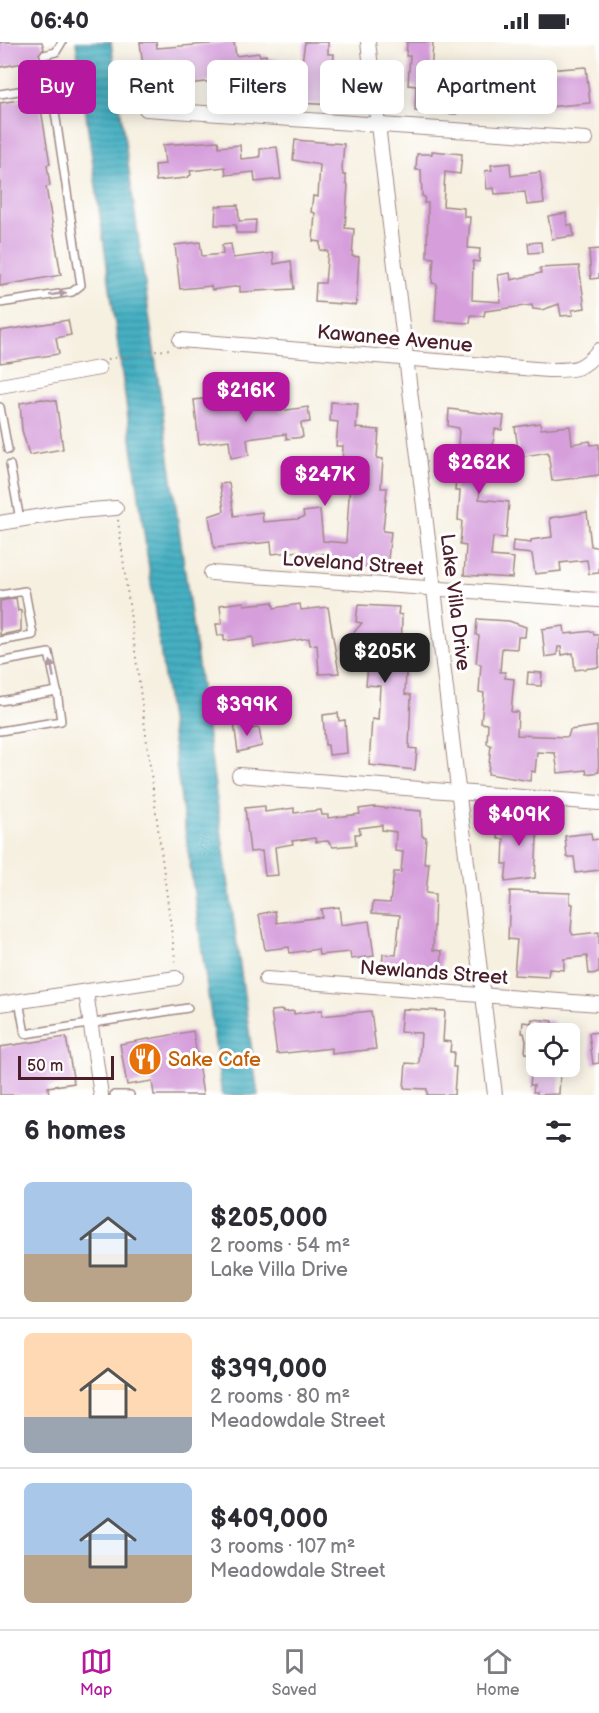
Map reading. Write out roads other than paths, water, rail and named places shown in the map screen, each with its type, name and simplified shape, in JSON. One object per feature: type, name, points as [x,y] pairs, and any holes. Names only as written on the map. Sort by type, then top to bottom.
[{"type":"street","name":"Lake Villa Drive","points":[[368,42],[380,125],[495,1095]]},
{"type":"street","points":[[195,112],[586,139]]},
{"type":"street","name":"Kawanee Avenue","points":[[180,340],[572,370],[586,365],[599,350]]},
{"type":"street","points":[[0,386],[99,368]]},
{"type":"street","points":[[0,523],[66,512],[116,508]]},
{"type":"street","name":"Loveland Street","points":[[211,573],[599,600]]},
{"type":"street","points":[[238,775],[599,803]]},
{"type":"street","points":[[0,1004],[176,978]]},
{"type":"street","name":"Newlands Street","points":[[266,979],[599,1004]]},
{"type":"street","points":[[86,992],[101,1095]]},
{"type":"lane","points":[[44,55],[56,52],[62,42]]},
{"type":"lane","points":[[0,94],[43,87],[52,92],[81,285],[72,292],[0,303]]},
{"type":"lane","points":[[0,407],[8,450]]},
{"type":"lane","points":[[10,465],[20,519]]},
{"type":"lane","points":[[0,595],[25,591],[33,635],[0,641]]},
{"type":"lane","points":[[0,662],[49,653],[61,721],[0,731]]},
{"type":"lane","points":[[0,701],[57,691]]},
{"type":"lane","points":[[19,1001],[25,1034],[188,1008]]},
{"type":"lane","points":[[114,1095],[130,1095]]},
{"type":"water","points":[[76,42],[111,42],[114,60],[108,60],[108,114],[121,114],[258,1095],[222,1095],[86,114],[96,114],[96,60],[78,60]]},
{"type":"place","name":"Sake Cafe","points":[[145,1059]]}]
